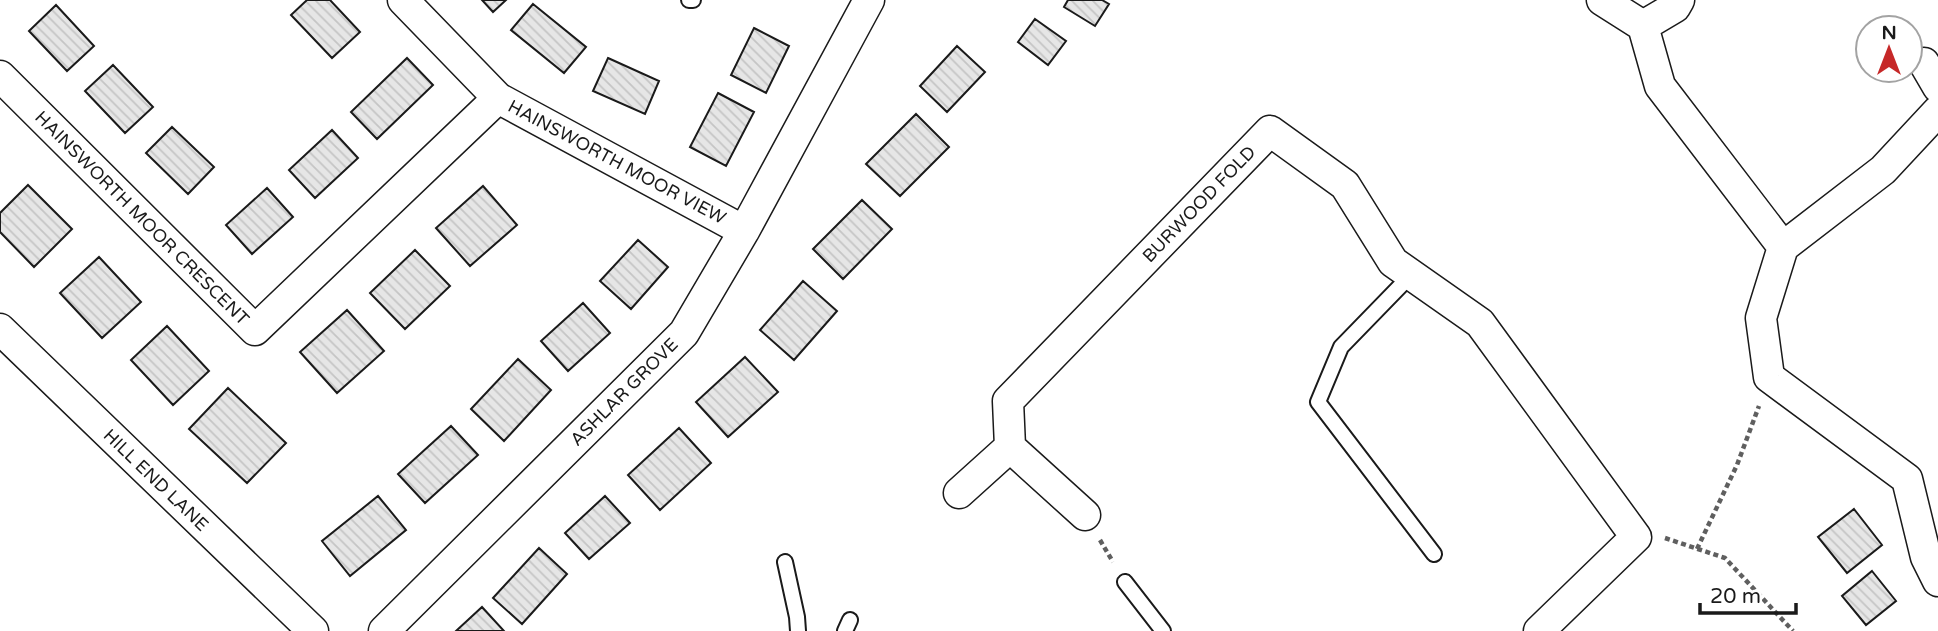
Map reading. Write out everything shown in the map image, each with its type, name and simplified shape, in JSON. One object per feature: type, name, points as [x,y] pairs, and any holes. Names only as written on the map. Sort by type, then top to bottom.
[{"type":"street","name":"HAINSWORTH MOOR VIEW","points":[[403,0],[498,98],[744,231]]},
{"type":"street","name":"ASHLAR GROVE","points":[[384,631],[684,333],[744,231],[869,0]]},
{"type":"street","points":[[1602,0],[1643,26],[1660,86],[1783,247]]},
{"type":"street","points":[[1643,26],[1675,6],[1679,0]]},
{"type":"street","name":"HAINSWORTH MOOR CRESCENT","points":[[0,76],[255,330],[498,98]]},
{"type":"street","points":[[1938,111],[1884,170],[1783,247],[1761,318],[1769,377],[1907,479],[1926,557],[1938,581]]},
{"type":"street","name":"BURWOOD FOLD","points":[[1010,447],[1008,401],[1270,131],[1345,186],[1393,262],[1480,323],[1636,537]]},
{"type":"street","name":"HILL END LANE","points":[[0,329],[313,631]]},
{"type":"street","points":[[959,493],[1010,447],[1085,515]]},
{"type":"street","points":[[1546,629],[1636,537]]},
{"type":"lane","points":[[1411,275],[1342,347],[1318,402],[1434,554]]},
{"type":"lane","points":[[785,562],[798,631]]},
{"type":"lane","points":[[1125,582],[1163,631]]},
{"type":"path","points":[[1697,549],[1737,465],[1769,377]]},
{"type":"path","points":[[1085,515],[1125,582]]},
{"type":"path","points":[[1636,537],[1659,536],[1725,558],[1793,631]]},
{"type":"building","points":[[307,0],[330,0],[360,32],[332,58],[291,15]]},
{"type":"building","points":[[482,0],[506,0],[493,12]]},
{"type":"building","points":[[1068,0],[1102,0],[1109,4],[1095,26],[1064,7]]},
{"type":"building","points":[[533,4],[586,47],[564,73],[511,30]]},
{"type":"building","points":[[56,5],[94,46],[67,71],[29,31]]},
{"type":"building","points":[[1035,19],[1066,41],[1048,65],[1018,42]]},
{"type":"building","points":[[754,28],[789,46],[766,93],[731,75]]},
{"type":"building","points":[[957,46],[985,72],[947,112],[920,86]]},
{"type":"building","points":[[407,58],[433,85],[377,139],[351,112]]},
{"type":"building","points":[[608,58],[659,81],[645,114],[593,91]]},
{"type":"building","points":[[113,65],[153,107],[125,133],[85,91]]},
{"type":"building","points":[[718,93],[754,112],[726,166],[690,147]]},
{"type":"building","points":[[916,114],[949,147],[900,196],[866,164]]},
{"type":"building","points":[[172,127],[214,167],[188,194],[146,153]]},
{"type":"building","points":[[332,130],[358,158],[315,198],[289,170]]},
{"type":"building","points":[[28,185],[72,229],[34,267],[0,232],[0,213]]},
{"type":"building","points":[[483,186],[517,225],[470,266],[436,228]]},
{"type":"building","points":[[267,188],[293,217],[252,254],[226,225]]},
{"type":"building","points":[[862,200],[892,229],[843,279],[813,249]]},
{"type":"building","points":[[638,240],[668,267],[631,309],[600,281]]},
{"type":"building","points":[[415,250],[450,286],[405,329],[370,293]]},
{"type":"building","points":[[99,257],[141,302],[102,338],[60,293]]},
{"type":"building","points":[[803,281],[837,311],[794,360],[760,330]]},
{"type":"building","points":[[583,303],[610,333],[568,371],[541,341]]},
{"type":"building","points":[[347,310],[384,351],[337,393],[300,352]]},
{"type":"building","points":[[167,326],[209,371],[173,405],[131,360]]},
{"type":"building","points":[[745,357],[778,392],[728,437],[696,402]]},
{"type":"building","points":[[518,359],[551,390],[504,441],[471,409]]},
{"type":"building","points":[[228,388],[286,443],[247,483],[189,429]]},
{"type":"building","points":[[451,426],[478,455],[425,503],[398,474]]},
{"type":"building","points":[[679,428],[711,463],[660,510],[628,475]]},
{"type":"building","points":[[378,496],[406,530],[350,576],[322,541]]},
{"type":"building","points":[[605,496],[630,523],[589,559],[565,533]]},
{"type":"building","points":[[1854,509],[1882,545],[1847,573],[1818,537]]},
{"type":"building","points":[[539,548],[567,574],[522,624],[493,598]]},
{"type":"building","points":[[1872,571],[1896,601],[1866,625],[1842,596]]},
{"type":"building","points":[[482,607],[504,631],[456,631]]}]
